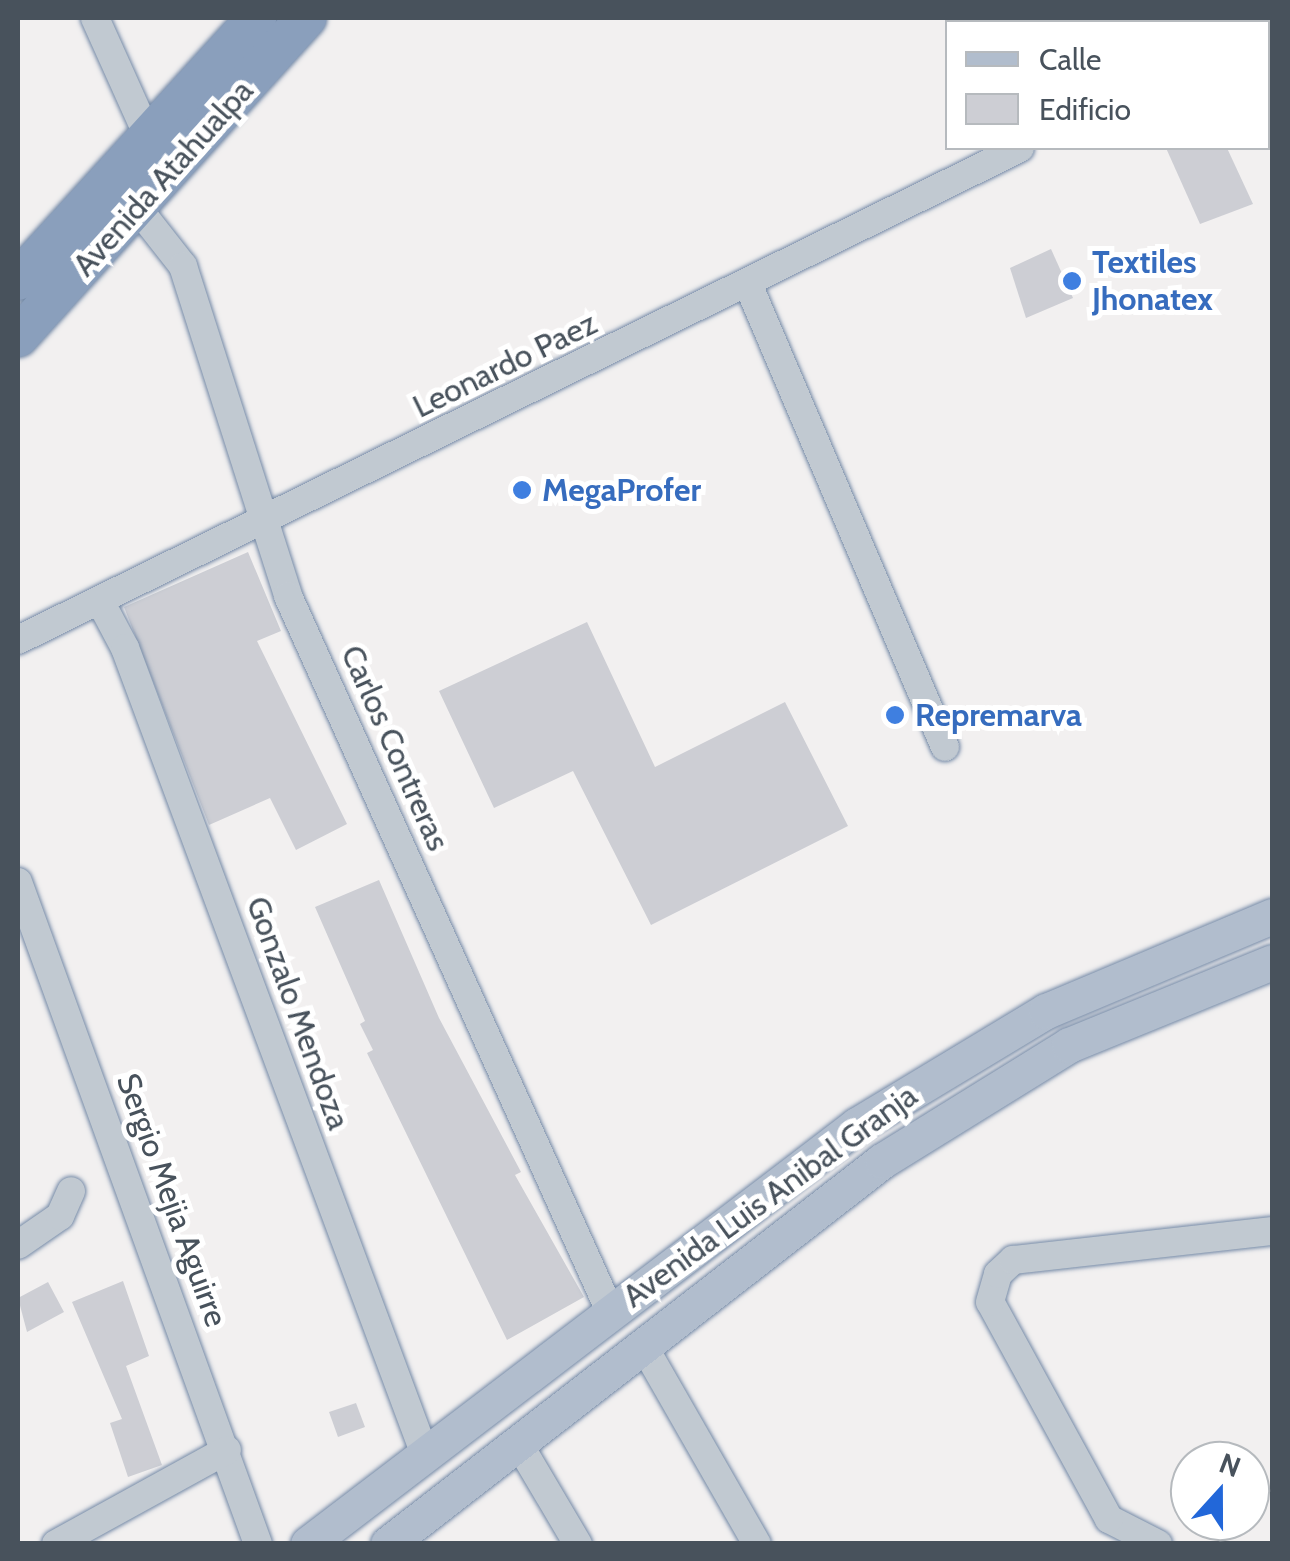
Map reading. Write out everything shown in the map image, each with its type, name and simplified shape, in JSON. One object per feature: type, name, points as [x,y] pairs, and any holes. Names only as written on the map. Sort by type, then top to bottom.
[{"type":"highway","name":"Avenida Atahualpa","points":[[18,280],[256,18]]},
{"type":"highway","name":"Avenida Atahualpa","points":[[18,337],[140,210],[306,18]]},
{"type":"main road","name":"Avenida Luis Anibal Granja","points":[[308,1544],[856,1125],[1030,1020],[1272,916]]},
{"type":"main road","name":"Avenida Luis Anibal Granja","points":[[388,1544],[882,1161],[1069,1045],[1272,962]]},
{"type":"street","points":[[96,18],[148,136]]},
{"type":"street","name":"Leonardo Paez","points":[[18,640],[261,526],[1016,150]]},
{"type":"street","name":"Carlos Contreras","points":[[140,210],[183,266],[261,526],[610,1311]]},
{"type":"street","points":[[748,284],[945,747]]},
{"type":"street","name":"Gonzalo Mendoza","points":[[100,601],[125,648],[424,1452]]},
{"type":"street","name":"Sergio Mejia Aguirre","points":[[18,882],[228,1450],[258,1544]]},
{"type":"street","points":[[18,1245],[60,1216],[70,1191]]},
{"type":"street","points":[[1158,1544],[1109,1519],[990,1302],[998,1274],[1013,1260],[1272,1232]]},
{"type":"street","points":[[643,1345],[758,1544]]},
{"type":"street","points":[[517,1441],[578,1544]]},
{"type":"street","points":[[56,1544],[228,1450]]},
{"type":"building","points":[[1167,150],[1228,150],[1253,204],[1200,224]]},
{"type":"building","points":[[1051,249],[1073,298],[1026,318],[1010,268]]},
{"type":"building","points":[[248,552],[281,631],[257,641],[347,824],[296,850],[270,798],[209,825],[124,607]]},
{"type":"building","points":[[587,622],[655,767],[785,702],[848,826],[651,925],[573,771],[494,808],[439,691]]},
{"type":"building","points":[[379,880],[439,1018],[521,1172],[515,1175],[584,1297],[507,1340],[367,1053],[373,1050],[360,1024],[365,1021],[315,907]]},
{"type":"building","points":[[123,1281],[149,1356],[126,1366],[162,1465],[128,1477],[110,1423],[122,1419],[72,1302]]},
{"type":"building","points":[[48,1282],[64,1312],[27,1332],[18,1298]]},
{"type":"building","points":[[356,1403],[365,1427],[338,1437],[329,1412]]},
{"type":"place","name":"Textiles Jhonatex","points":[[1072,281]]},
{"type":"place","name":"MegaProfer","points":[[522,490]]},
{"type":"place","name":"Repremarva","points":[[895,715]]}]
